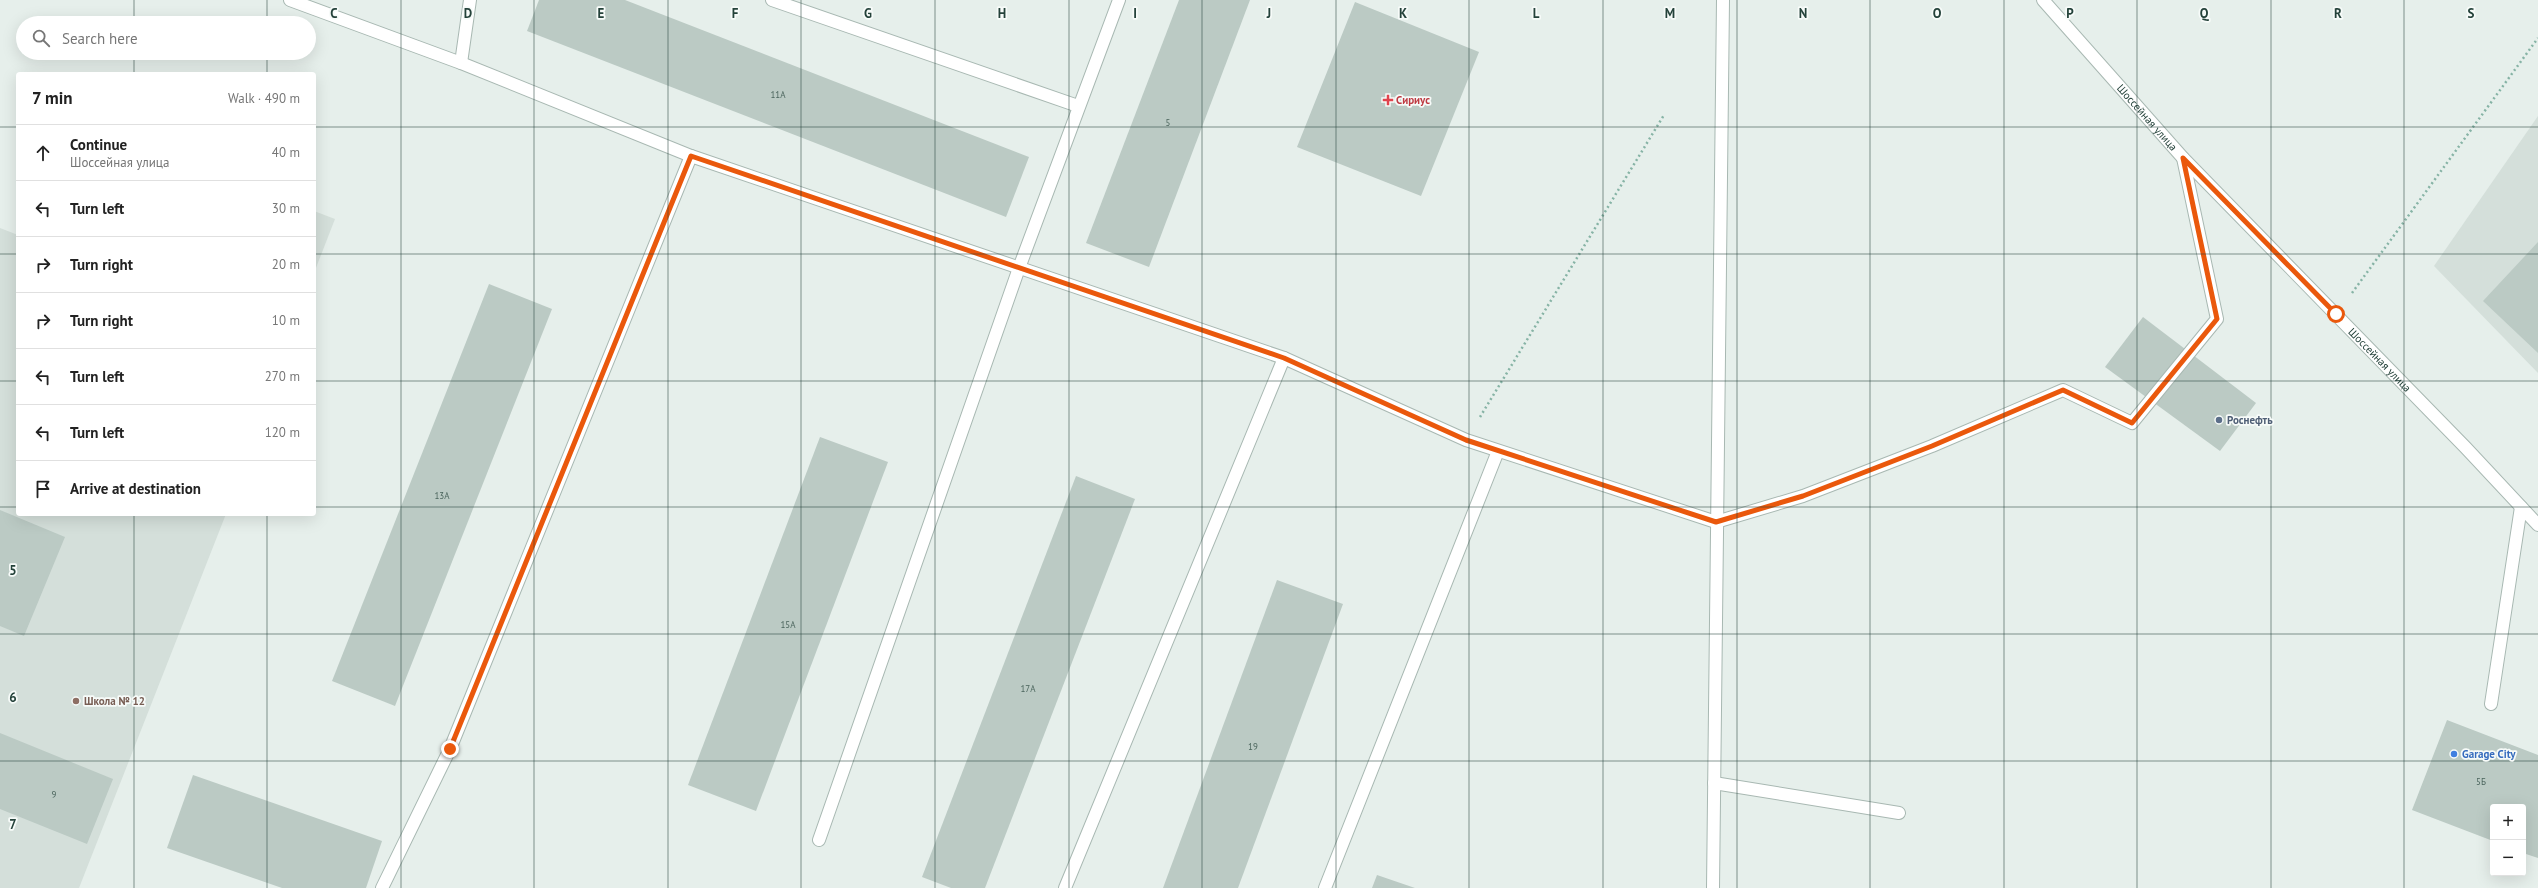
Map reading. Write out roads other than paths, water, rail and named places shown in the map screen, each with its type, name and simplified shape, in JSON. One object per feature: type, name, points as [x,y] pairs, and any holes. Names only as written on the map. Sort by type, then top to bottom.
[{"type":"street","points":[[290,0],[460,63],[691,156],[1284,358],[1466,440],[1716,522],[1803,496],[1932,446],[2063,390],[2132,423],[2217,319],[2183,158]]},
{"type":"street","points":[[460,63],[470,0]]},
{"type":"street","points":[[772,0],[1078,106]]},
{"type":"street","points":[[819,840],[1019,268],[1078,106],[1119,0]]},
{"type":"street","points":[[1713,888],[1723,0]]},
{"type":"street","name":"Шоссейная улица","points":[[2043,0],[2183,158],[2336,314],[2538,525]]},
{"type":"street","points":[[382,888],[450,749],[691,156]]},
{"type":"street","points":[[1065,888],[1284,358]]},
{"type":"street","points":[[1325,888],[1498,451]]},
{"type":"street","points":[[2491,704],[2521,507]]},
{"type":"street","points":[[1714,783],[1899,813]]},
{"type":"place","name":"Сириус","points":[[1388,100]]},
{"type":"place","name":"Роснефть","points":[[2219,420]]},
{"type":"place","name":"Школа № 12","points":[[76,701]]},
{"type":"place","name":"Garage City","points":[[2454,754]]}]
